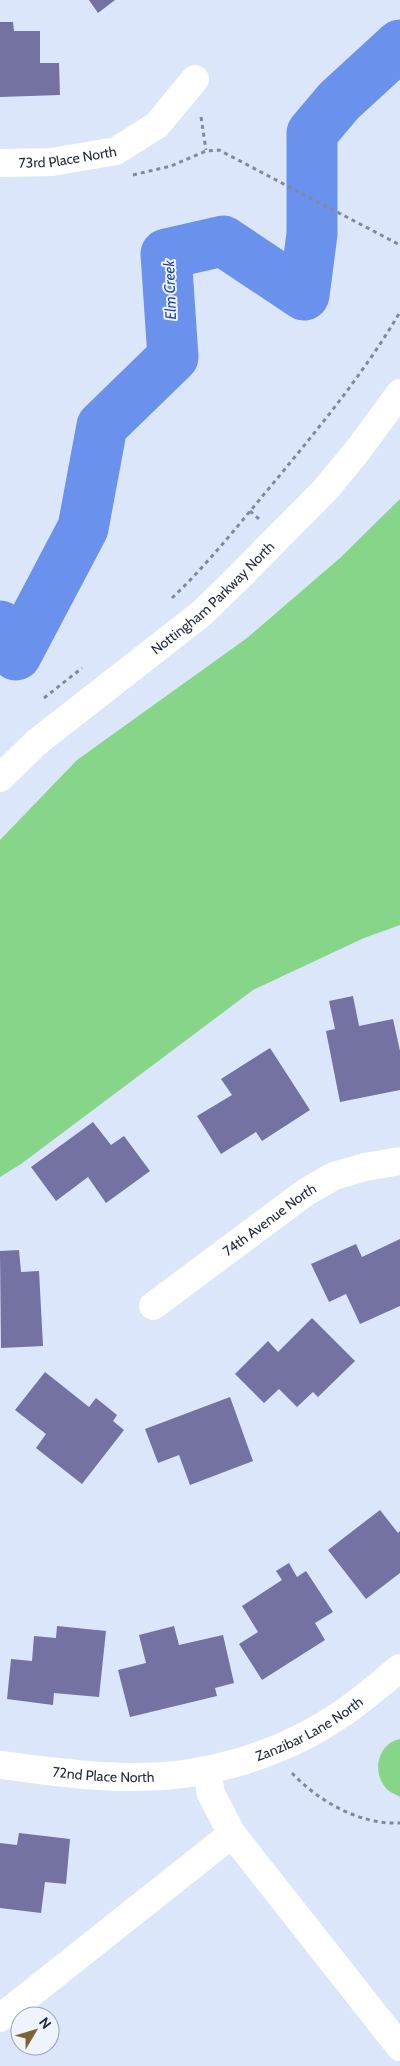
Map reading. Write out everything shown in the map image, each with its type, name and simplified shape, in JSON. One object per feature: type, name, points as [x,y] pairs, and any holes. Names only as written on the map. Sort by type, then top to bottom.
[{"type":"street","name":"73rd Place North","points":[[0,163],[52,162],[116,151],[157,125],[195,79]]},
{"type":"street","name":"Nottingham Parkway North","points":[[0,778],[37,742],[202,613],[326,490],[400,393]]},
{"type":"street","name":"74th Avenue North","points":[[153,1306],[306,1192],[334,1176],[365,1167],[400,1161]]},
{"type":"street","name":"Zanzibar Lane North","points":[[207,1771],[265,1753],[306,1734],[340,1715],[400,1668]]},
{"type":"street","name":"72nd Place North","points":[[0,1765],[62,1773],[128,1778],[168,1776],[207,1771]]},
{"type":"street","points":[[207,1771],[210,1794],[232,1834],[400,2047]]},
{"type":"street","points":[[0,2018],[232,1834]]},
{"type":"path","points":[[229,155],[399,244]]},
{"type":"path","points":[[166,602],[222,544],[314,435],[368,365],[400,312]]},
{"type":"path","points":[[41,700],[84,666]]},
{"type":"path","points":[[290,1771],[315,1794],[334,1805],[372,1819],[400,1823]]},
{"type":"green space","points":[[400,499],[400,925],[364,938],[253,990],[21,1164],[0,1177],[0,840],[77,760],[247,638],[340,558]]},
{"type":"green space","points":[[400,1739],[400,1797],[383,1785],[378,1769],[381,1754],[386,1747]]},
{"type":"building","points":[[89,0],[115,0],[98,13]]},
{"type":"building","points":[[0,22],[13,22],[14,31],[40,31],[40,63],[59,63],[60,95],[0,97]]},
{"type":"building","points":[[353,996],[359,1026],[393,1019],[400,1051],[400,1090],[340,1102],[326,1031],[335,1029],[329,1001]]},
{"type":"building","points":[[270,1048],[310,1110],[262,1141],[256,1132],[221,1154],[197,1116],[232,1095],[221,1079]]},
{"type":"building","points":[[93,1122],[111,1145],[124,1136],[150,1171],[106,1203],[88,1177],[56,1201],[31,1167]]},
{"type":"building","points":[[400,1239],[400,1306],[360,1324],[346,1294],[329,1302],[311,1264],[356,1244],[362,1257]]},
{"type":"building","points":[[19,1250],[21,1272],[39,1271],[43,1346],[1,1348],[0,1251]]},
{"type":"building","points":[[312,1318],[355,1361],[318,1397],[313,1392],[297,1407],[279,1389],[264,1403],[235,1374],[268,1341],[278,1352]]},
{"type":"building","points":[[45,1372],[89,1407],[96,1398],[117,1415],[113,1421],[124,1430],[82,1484],[36,1448],[46,1434],[15,1410]]},
{"type":"building","points":[[230,1397],[253,1461],[190,1485],[179,1455],[158,1463],[145,1429]]},
{"type":"building","points":[[380,1510],[398,1533],[400,1531],[400,1573],[366,1599],[328,1550]]},
{"type":"building","points":[[289,1563],[297,1577],[306,1571],[333,1612],[315,1623],[325,1640],[262,1680],[239,1644],[258,1632],[242,1606],[282,1580],[276,1571]]},
{"type":"building","points":[[57,1626],[106,1631],[99,1697],[54,1693],[53,1705],[7,1699],[11,1659],[32,1661],[34,1636],[56,1638]]},
{"type":"building","points":[[174,1626],[179,1645],[223,1635],[234,1683],[215,1688],[217,1696],[130,1717],[118,1670],[146,1663],[139,1635]]},
{"type":"building","points":[[19,1833],[70,1839],[66,1884],[45,1882],[41,1913],[0,1908],[0,1843],[17,1845]]},
{"type":"waterway","name":"Elm Creek","points":[[0,626],[16,655],[83,528],[102,426],[173,357],[166,254],[223,241],[304,295],[312,234],[312,133],[339,101],[400,45]]}]
